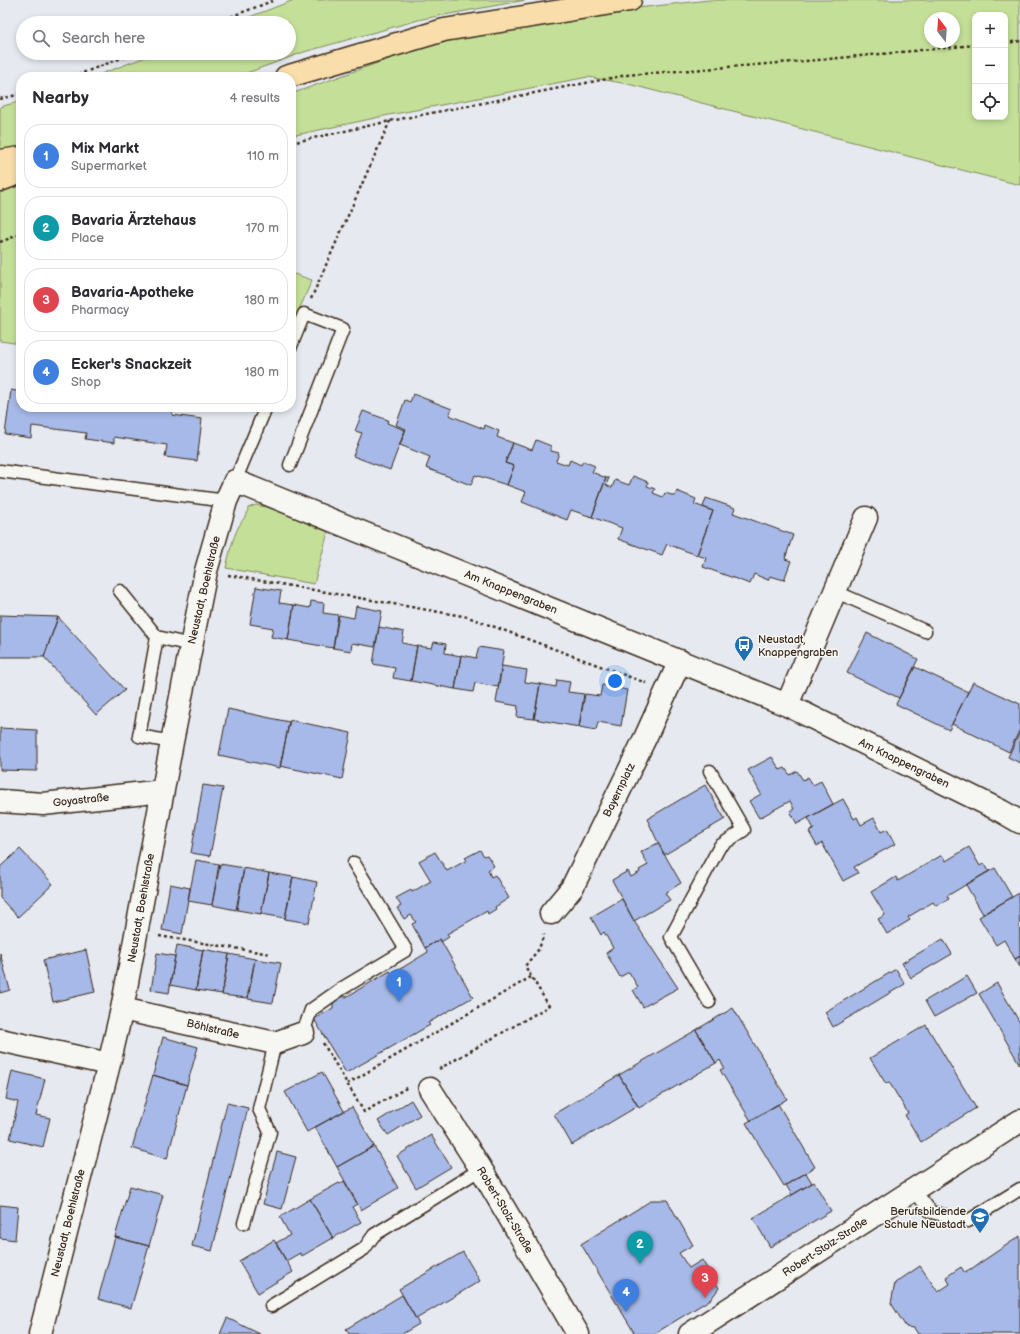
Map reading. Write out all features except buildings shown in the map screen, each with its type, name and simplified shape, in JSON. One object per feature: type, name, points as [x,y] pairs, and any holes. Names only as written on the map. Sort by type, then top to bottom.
[{"type":"main road","points":[[296,74],[444,30],[630,0]]},
{"type":"main road","points":[[0,161],[16,159]]},
{"type":"main road","points":[[0,180],[16,174]]},
{"type":"street","name":"Neustadt, Boehlstraße","points":[[40,1334],[122,1008],[206,571],[226,501],[235,481]]},
{"type":"street","name":"Am Knappengraben","points":[[235,481],[787,704],[1020,822]]},
{"type":"street","points":[[787,704],[866,518]]},
{"type":"street","name":"Bayernplatz","points":[[551,913],[572,888],[680,661]]},
{"type":"street","name":"Goyastraße","points":[[0,802],[43,804],[163,791]]},
{"type":"street","name":"Böhlstraße","points":[[122,1008],[275,1043]]},
{"type":"street","points":[[275,1043],[303,1033]]},
{"type":"street","points":[[0,1040],[109,1064]]},
{"type":"street","name":"Robert-Stolz-Straße","points":[[426,1083],[481,1169],[578,1334]]},
{"type":"street","name":"Robert-Stolz-Straße","points":[[690,1334],[1020,1120]]},
{"type":"lane","points":[[290,465],[343,329],[304,314],[296,334]]},
{"type":"lane","points":[[235,481],[264,412]]},
{"type":"lane","points":[[0,472],[226,501]]},
{"type":"lane","points":[[120,591],[157,637],[191,644]]},
{"type":"lane","points":[[834,591],[925,631]]},
{"type":"lane","points":[[157,637],[139,736],[172,742]]},
{"type":"lane","points":[[709,1002],[671,937],[720,846],[744,830],[710,771]]},
{"type":"lane","points":[[303,1033],[311,1010],[341,989],[406,950],[354,863]]},
{"type":"lane","points":[[244,1223],[270,1132],[259,1109],[275,1043]]},
{"type":"lane","points":[[271,1306],[364,1249],[374,1235],[481,1169]]},
{"type":"lane","points":[[914,1190],[931,1212],[968,1221],[1020,1189]]},
{"type":"path","points":[[233,16],[275,0]]},
{"type":"path","points":[[1008,42],[1020,41]]},
{"type":"path","points":[[296,142],[390,121],[627,76],[972,45]]},
{"type":"path","points":[[85,72],[117,60]]},
{"type":"path","points":[[0,99],[16,95]]},
{"type":"path","points":[[304,314],[390,121]]},
{"type":"path","points":[[0,242],[16,236]]},
{"type":"path","points":[[206,571],[468,616],[666,690]]},
{"type":"path","points":[[303,1033],[318,1036],[364,1112],[426,1083],[549,1006],[525,966],[540,950],[551,913]]},
{"type":"path","points":[[136,932],[271,954]]},
{"type":"path","points":[[347,1084],[531,977]]},
{"type":"green space","points":[[294,0],[526,0],[422,19],[296,55],[296,16],[252,16]]},
{"type":"green space","points":[[709,0],[1020,0],[1020,185],[628,84],[588,77],[389,115],[296,135],[296,92],[444,39],[539,19]]},
{"type":"green space","points":[[138,60],[282,60],[250,72],[106,72]]},
{"type":"green space","points":[[16,102],[16,151],[0,154],[0,107]]},
{"type":"green space","points":[[16,181],[16,343],[0,341],[0,186]]},
{"type":"green space","points":[[296,275],[312,280],[296,317]]},
{"type":"green space","points":[[256,505],[272,508],[328,532],[314,584],[226,568],[232,543],[238,528],[247,513],[248,508]]},
{"type":"place","name":"Neustadt, Knappengraben","points":[[744,662]]},
{"type":"place","name":"Mix Markt","points":[[399,1002]]},
{"type":"place","name":"Berufsbildende Schule Neustadt","points":[[980,1234]]},
{"type":"place","name":"Bavaria Ärztehaus","points":[[640,1264]]},
{"type":"place","name":"Bavaria-Apotheke","points":[[705,1298]]},
{"type":"place","name":"Ecker's Snackzeit","points":[[626,1312]]}]
